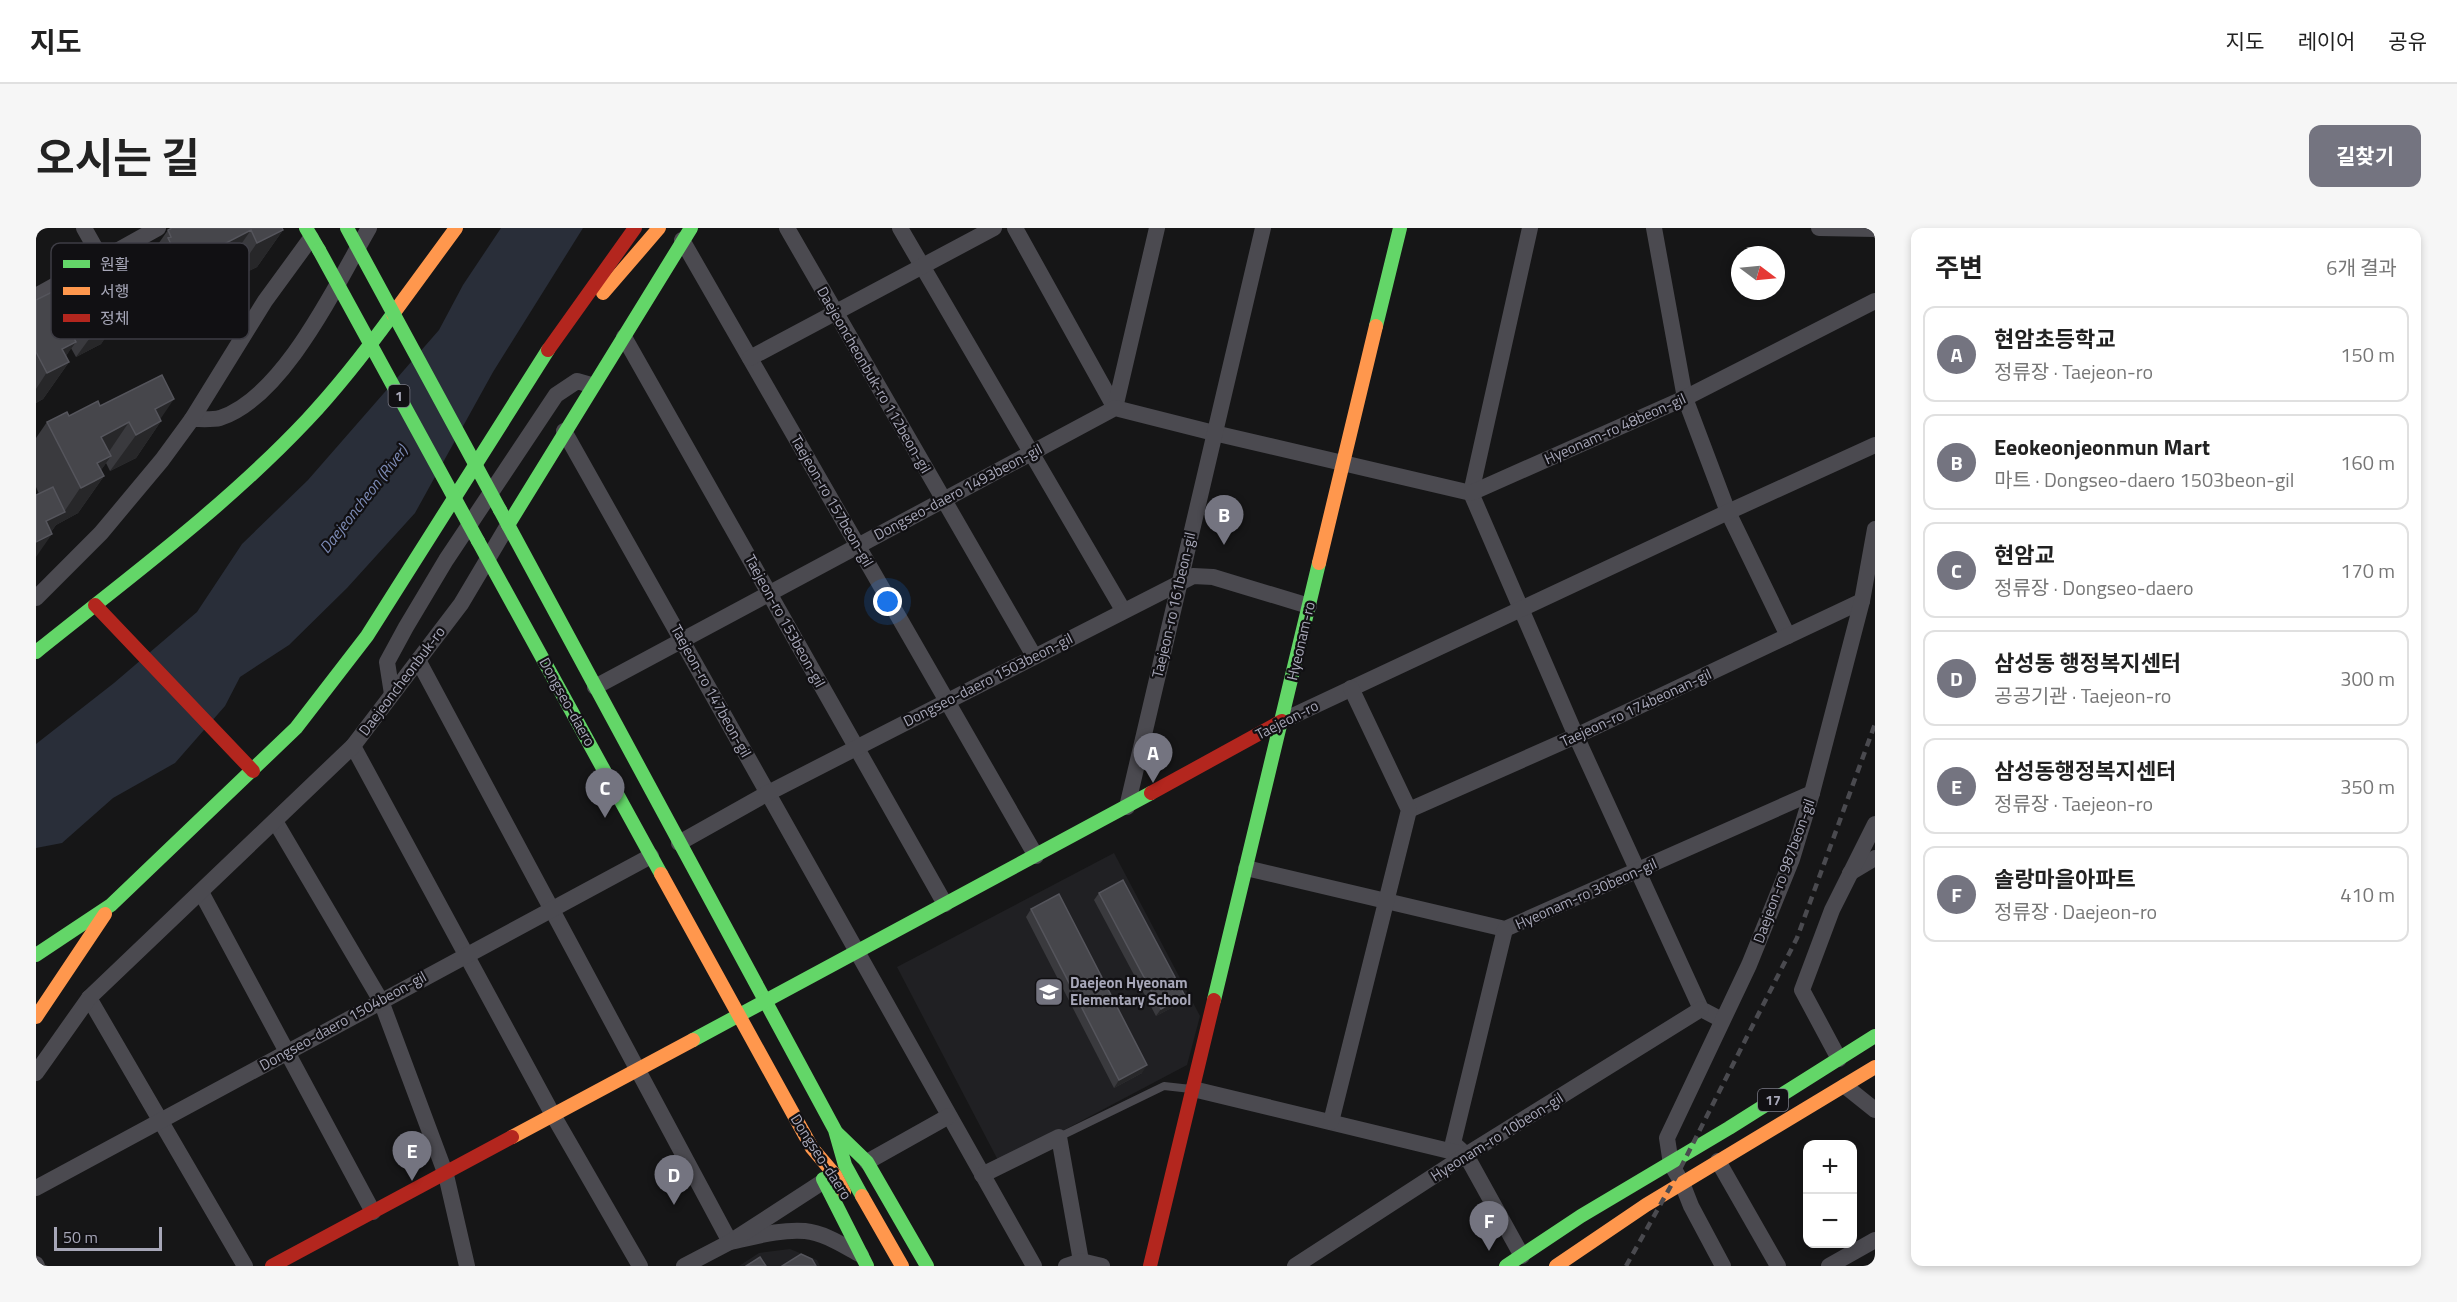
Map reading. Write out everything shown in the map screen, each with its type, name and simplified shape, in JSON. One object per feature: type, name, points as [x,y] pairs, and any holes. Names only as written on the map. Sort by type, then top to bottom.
[{"type":"main road","name":"Dongseo-daero","points":[[347,228],[834,1130],[845,1165],[902,1266]]},
{"type":"main road","points":[[36,652],[240,486],[307,420],[354,366],[456,228]]},
{"type":"main road","points":[[36,955],[111,905],[296,728],[367,636],[526,382],[571,315],[635,228]]},
{"type":"main road","points":[[526,382],[659,228]]},
{"type":"main road","name":"Hyeonam-ro","points":[[1150,1266],[1400,228]]},
{"type":"main road","name":"Daejeoncheonbuk-ro","points":[[504,518],[624,337],[686,234]]},
{"type":"main road","name":"Dongseo-daero","points":[[312,239],[812,1148],[835,1175],[863,1226]]},
{"type":"main road","points":[[94,605],[253,771]]},
{"type":"main road","name":"Taejeon-ro","points":[[272,1266],[446,1175],[1282,721]]},
{"type":"main road","points":[[36,1017],[111,905]]},
{"type":"main road","name":"17","points":[[1506,1266],[1634,1184],[1671,1164],[1875,1036]]},
{"type":"main road","points":[[1556,1266],[1682,1183],[1875,1067]]},
{"type":"main road","points":[[834,1130],[867,1162],[927,1266]]},
{"type":"main road","points":[[812,1148],[824,1181],[865,1261]]},
{"type":"street","points":[[84,228],[92,243]]},
{"type":"street","points":[[132,243],[159,228]]},
{"type":"street","points":[[192,419],[219,418],[256,398],[280,373],[302,342],[369,228]]},
{"type":"street","name":"Daejeoncheonbuk-ro 112beon-gil","points":[[787,228],[1034,656]]},
{"type":"street","points":[[900,228],[1123,610]]},
{"type":"street","points":[[750,358],[994,228]]},
{"type":"street","points":[[1015,228],[1115,408],[1214,434],[1471,493]]},
{"type":"street","points":[[1115,408],[1158,228]]},
{"type":"street","name":"Taejeon-ro 161beon-gil","points":[[1127,807],[1263,228]]},
{"type":"street","points":[[1530,228],[1471,493],[1576,736],[1701,1009],[1722,1020]]},
{"type":"street","points":[[1654,228],[1685,398],[1728,512],[1788,636]]},
{"type":"street","points":[[1820,228],[1875,229]]},
{"type":"street","name":"Taejeon-ro 157beon-gil","points":[[686,234],[750,358],[1036,856]]},
{"type":"street","points":[[249,328],[265,302],[312,239]]},
{"type":"street","points":[[36,296],[51,288]]},
{"type":"street","name":"Hyeonam-ro 48beon-gil","points":[[1471,493],[1685,398],[1875,301]]},
{"type":"street","name":"Taejeon-ro 153beon-gil","points":[[624,337],[945,904]]},
{"type":"street","points":[[36,598],[101,533],[192,419],[242,339]]},
{"type":"street","points":[[392,694],[387,662],[446,560],[556,395],[577,381],[591,385]]},
{"type":"street","name":"Dongseo-daero 1493beon-gil","points":[[595,687],[1115,408]]},
{"type":"street","name":"Taejeon-ro 147beon-gil","points":[[564,430],[858,951]]},
{"type":"street","name":"Taejeon-ro","points":[[1282,721],[1875,445]]},
{"type":"street","name":"Daejeoncheonbuk-ro","points":[[36,1073],[89,998],[353,746],[460,604],[488,559],[504,518]]},
{"type":"street","name":"Daejeon-ro 987beon-gil","points":[[1671,1164],[1667,1138],[1749,965],[1783,880],[1812,793],[1862,601],[1875,529]]},
{"type":"street","name":"Dongseo-daero 1503beon-gil","points":[[680,843],[768,793],[1193,576],[1213,577],[1309,606]]},
{"type":"street","name":"Taejeon-ro 174beonan-gil","points":[[1408,810],[1576,736],[1862,601]]},
{"type":"street","points":[[418,660],[730,1242]]},
{"type":"street","points":[[1331,1122],[1408,810],[1351,688]]},
{"type":"street","points":[[353,746],[553,1115],[640,1266]]},
{"type":"street","name":"Hyeonam-ro 30beon-gil","points":[[1246,868],[1505,929],[1812,793]]},
{"type":"street","points":[[275,821],[381,1001],[446,1175],[467,1266]]},
{"type":"street","points":[[1839,1059],[1802,990],[1833,910],[1875,824]]},
{"type":"street","name":"Dongseo-daero 1504beon-gil","points":[[36,1188],[651,856]]},
{"type":"street","points":[[1849,874],[1875,858]]},
{"type":"street","points":[[201,892],[373,1212]]},
{"type":"street","points":[[1505,929],[1453,1143],[1466,1155],[1522,1256]]},
{"type":"street","points":[[858,951],[1034,1266]]},
{"type":"street","points":[[89,998],[245,1266]]},
{"type":"street","name":"Hyeonam-ro 10beon-gil","points":[[1295,1266],[1466,1155],[1701,1009]]},
{"type":"street","points":[[1845,1086],[1875,1110]]},
{"type":"street","points":[[1192,1089],[1466,1155]]},
{"type":"street","points":[[867,1162],[949,1116]]},
{"type":"street","points":[[982,1175],[1059,1137],[1074,1263],[1102,1266]]},
{"type":"street","points":[[1718,1161],[1778,1266]]},
{"type":"street","points":[[1671,1164],[1682,1183],[1690,1206],[1723,1266]]},
{"type":"street","points":[[684,1266],[730,1242],[824,1181]]},
{"type":"street","points":[[730,1242],[769,1233],[806,1231],[827,1238],[865,1261]]},
{"type":"street","points":[[1829,1266],[1875,1240]]},
{"type":"street","points":[[1575,1266],[1584,1246]]},
{"type":"lane","points":[[1059,1137],[1164,1086],[1192,1089]]},
{"type":"lane","points":[[1587,1225],[1634,1184]]},
{"type":"shaded area","name":"Daejeon Hyeonam Elementary School","points":[[1114,853],[1200,1016],[1187,1065],[1000,1164],[897,967]]},
{"type":"shaded area","points":[[790,1249],[817,1260],[820,1266],[739,1266],[759,1253]]},
{"type":"water","name":"Daejeoncheon (River)","points":[[501,228],[583,228],[493,372],[415,513],[347,588],[289,645],[240,677],[225,706],[175,763],[113,798],[62,843],[36,848],[36,744],[114,683],[197,612],[242,544],[308,480],[439,330],[463,285]]},
{"type":"building","points":[[172,228],[282,228],[283,230],[257,243],[251,230],[226,243],[170,243],[168,230]]},
{"type":"building","points":[[51,292],[51,339],[74,339],[76,342],[62,349],[69,362],[47,373],[36,352],[36,300]]},
{"type":"building","points":[[162,375],[174,399],[155,409],[161,421],[136,435],[129,422],[101,437],[111,456],[97,463],[104,476],[81,488],[47,422],[67,412],[69,416],[98,401],[100,406]]},
{"type":"building","points":[[53,487],[65,512],[46,521],[52,534],[36,542],[36,495]]},
{"type":"building","points":[[1123,880],[1185,996],[1161,1009],[1099,893]]},
{"type":"building","points":[[1059,894],[1147,1065],[1119,1080],[1031,909]]},
{"type":"building","points":[[801,1254],[812,1259],[816,1266],[782,1266]]},
{"type":"building","points":[[760,1257],[766,1266],[746,1266]]},
{"type":"railway","points":[[1626,1266],[1677,1175],[1797,938],[1875,724]]},
{"type":"traffic: fast","points":[[306,228],[319,250]]},
{"type":"traffic: fast","points":[[347,228],[500,510]]},
{"type":"traffic: fast","points":[[508,525],[691,228]]},
{"type":"traffic: fast","points":[[1376,326],[1400,228]]},
{"type":"traffic: fast","points":[[319,250],[478,541]]},
{"type":"traffic: fast","points":[[36,652],[175,541],[276,452],[330,395],[393,314]]},
{"type":"traffic: fast","points":[[36,955],[111,905],[296,728],[367,636],[548,350]]},
{"type":"traffic: fast","points":[[500,510],[835,1130],[845,1165],[862,1196]]},
{"type":"traffic: fast","points":[[478,541],[661,874]]},
{"type":"traffic: fast","points":[[1214,1000],[1319,563]]},
{"type":"traffic: fast","points":[[693,1040],[1151,793]]},
{"type":"traffic: fast","points":[[1506,1266],[1581,1216],[1729,1128],[1875,1036]]},
{"type":"traffic: fast","points":[[837,1133],[867,1162],[927,1266]]},
{"type":"traffic: fast","points":[[823,1179],[867,1266]]},
{"type":"traffic: slow","points":[[393,314],[456,228]]},
{"type":"traffic: slow","points":[[603,293],[659,228]]},
{"type":"traffic: slow","points":[[1319,563],[1376,326]]},
{"type":"traffic: slow","points":[[661,874],[812,1148],[835,1175],[844,1192]]},
{"type":"traffic: slow","points":[[36,1017],[105,914]]},
{"type":"traffic: slow","points":[[512,1137],[693,1040]]},
{"type":"traffic: slow","points":[[1556,1266],[1646,1205],[1875,1067]]},
{"type":"traffic: slow","points":[[862,1196],[902,1266]]},
{"type":"traffic: jam","points":[[548,350],[635,228]]},
{"type":"traffic: jam","points":[[95,605],[253,771]]},
{"type":"traffic: jam","points":[[1151,793],[1282,721]]},
{"type":"traffic: jam","points":[[1150,1266],[1214,1000]]},
{"type":"traffic: jam","points":[[272,1266],[512,1137]]},
{"type":"place","name":"Eeokeonjeonmun Mart","points":[[1224,545]]},
{"type":"place","name":"현암초등학교","points":[[1153,783]]},
{"type":"place","name":"현암교","points":[[605,818]]},
{"type":"place","name":"Daejeon Hyeonam Elementary School","points":[[1049,992]]},
{"type":"place","name":"삼성동행정복지센터","points":[[412,1181]]},
{"type":"place","name":"삼성동 행정복지센터","points":[[674,1205]]},
{"type":"place","name":"솔랑마을아파트","points":[[1489,1251]]}]
